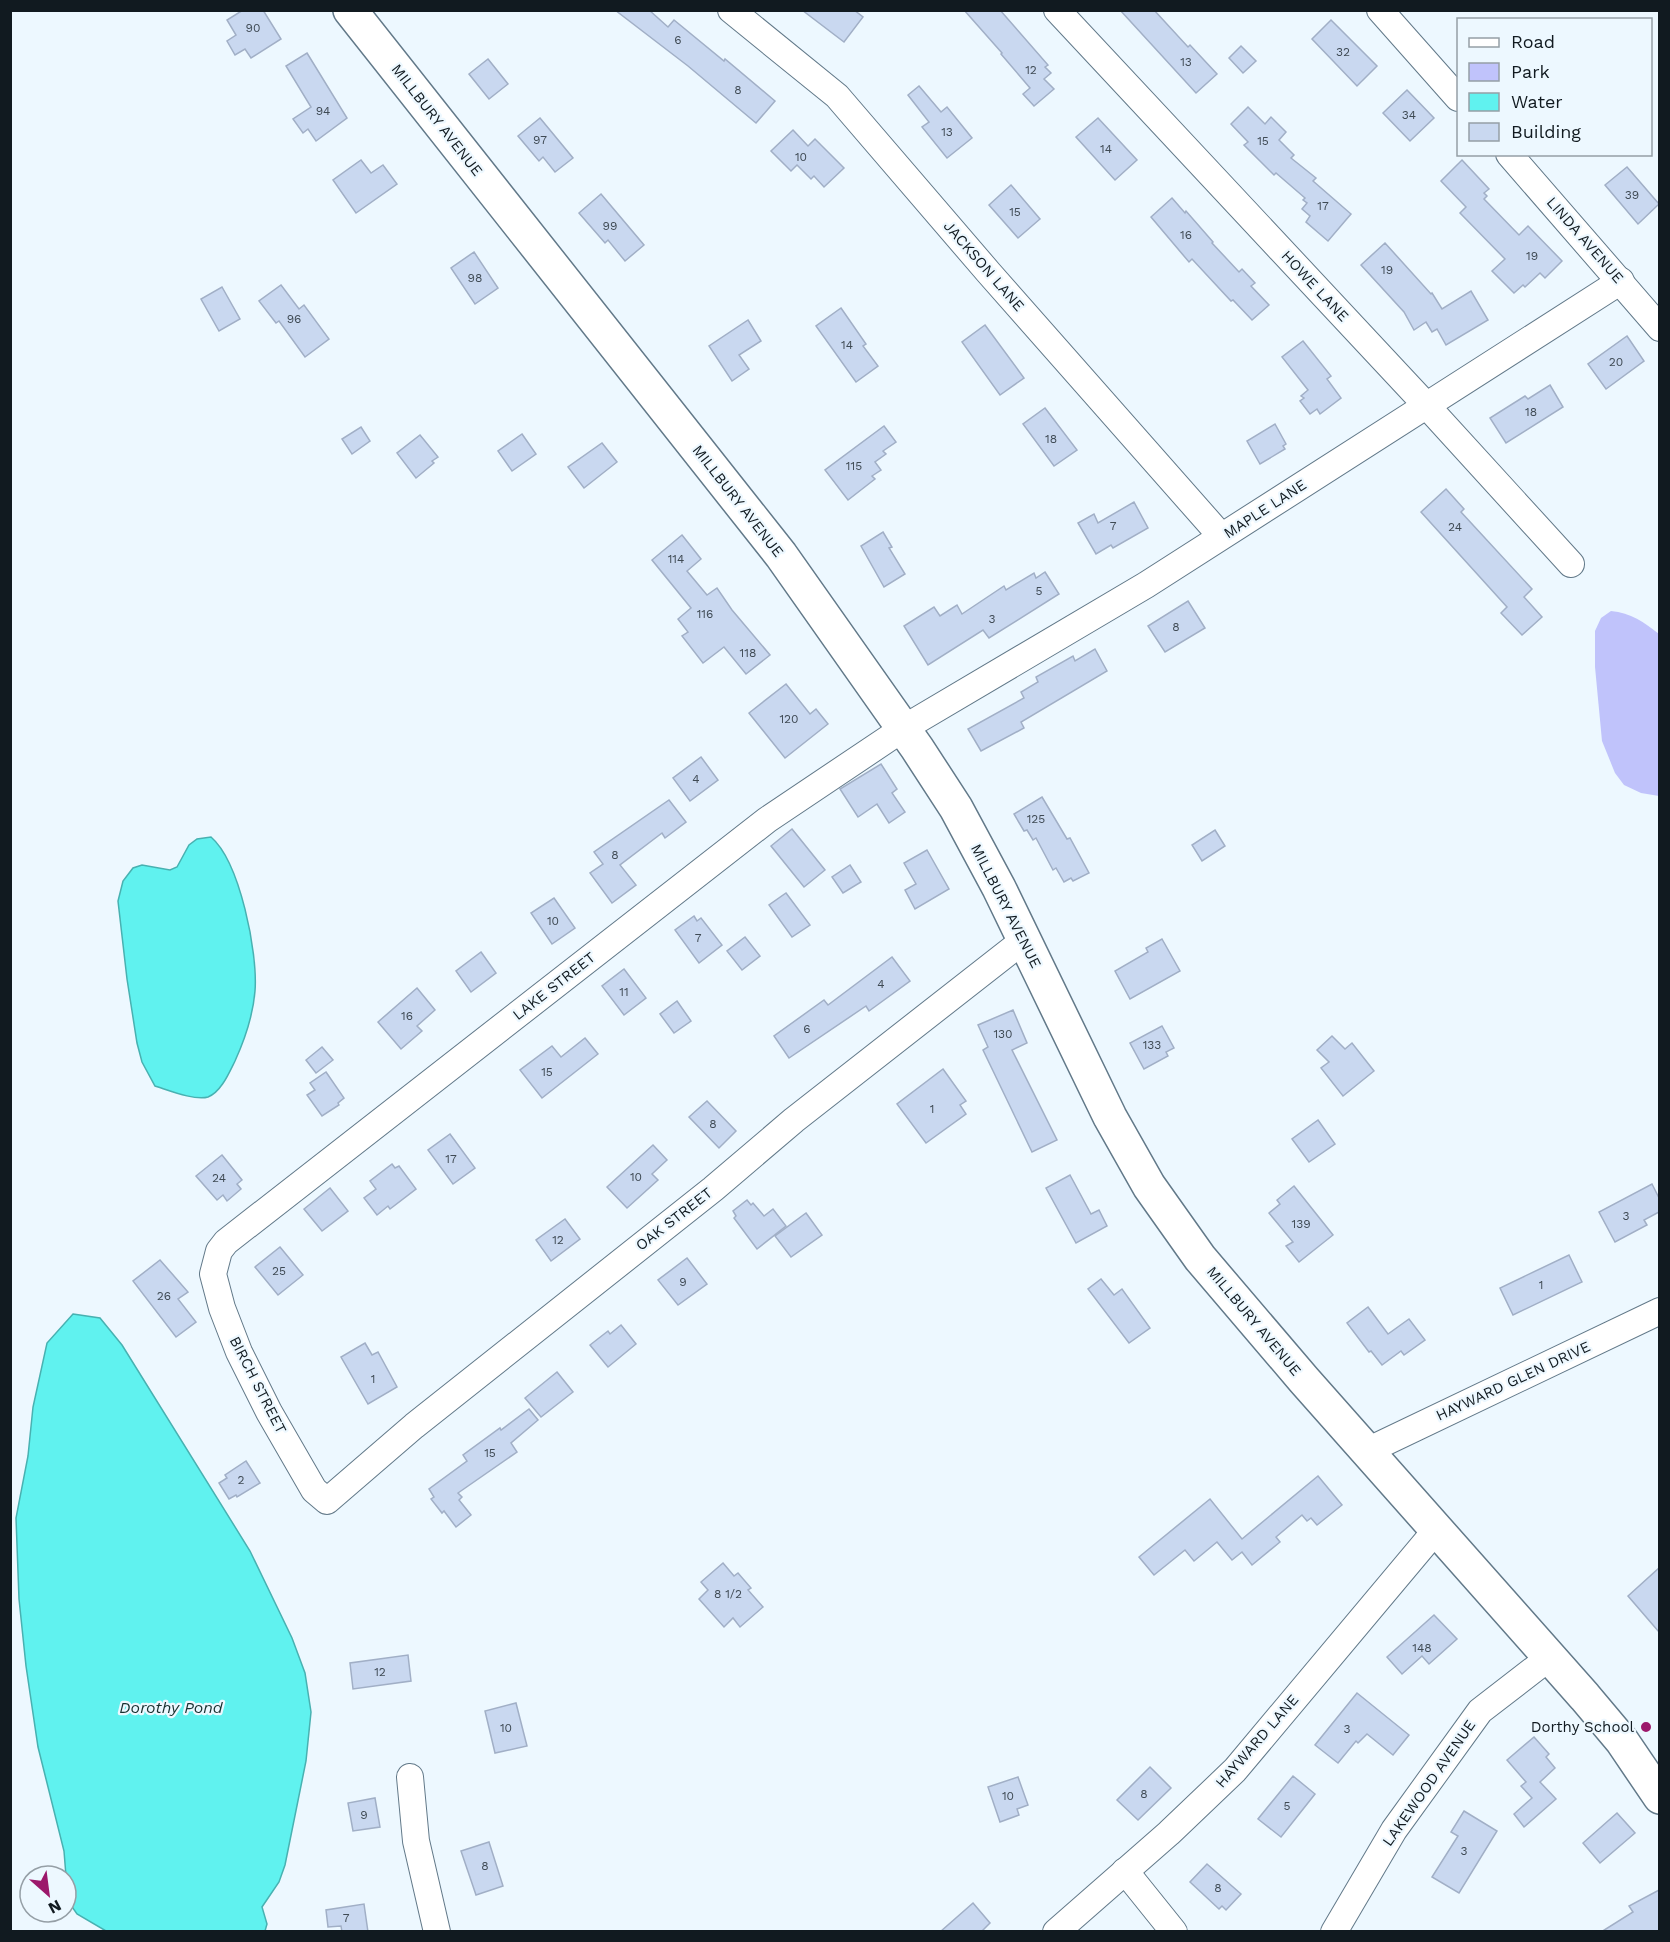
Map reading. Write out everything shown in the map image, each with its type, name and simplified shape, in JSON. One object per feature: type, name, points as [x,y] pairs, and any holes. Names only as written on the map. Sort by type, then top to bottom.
[{"type":"main road","name":"MILLBURY AVENUE","points":[[350,10],[781,555],[904,728],[956,808],[1024,940],[1084,1066],[1149,1186],[1200,1258],[1622,1741],[1659,1797]]},
{"type":"street","name":"JACKSON LANE","points":[[731,10],[837,96],[989,273],[1221,536]]},
{"type":"street","name":"HOWE LANE","points":[[1057,10],[1426,405],[1571,564]]},
{"type":"street","points":[[1380,10],[1457,97]]},
{"type":"street","name":"LINDA AVENUE","points":[[1511,156],[1621,281],[1659,328]]},
{"type":"street","name":"MAPLE LANE","points":[[904,728],[1146,585],[1621,281]]},
{"type":"street","name":"LAKE STREET","points":[[216,1257],[226,1242],[238,1231],[439,1078],[767,820],[904,728]]},
{"type":"street","name":"OAK STREET","points":[[327,1501],[414,1426],[713,1189],[794,1120],[1024,940]]},
{"type":"street","name":"BIRCH STREET","points":[[216,1257],[213,1274],[216,1287],[239,1352],[269,1412],[314,1490],[327,1501]]},
{"type":"street","name":"HAYWARD GLEN DRIVE","points":[[1367,1451],[1659,1311]]},
{"type":"street","name":"HAYWARD LANE","points":[[1056,1932],[1235,1770],[1437,1529]]},
{"type":"street","name":"LAKEWOOD AVENUE","points":[[1334,1932],[1394,1830],[1480,1711],[1550,1657]]},
{"type":"street","points":[[410,1777],[416,1841],[437,1932]]},
{"type":"street","points":[[1125,1871],[1174,1932]]},
{"type":"green space","points":[[1611,611],[1637,619],[1659,634],[1659,796],[1641,793],[1624,785],[1615,773],[1602,741],[1595,667],[1595,631],[1601,618]]},
{"type":"water","points":[[211,837],[231,866],[245,909],[253,954],[255,991],[248,1027],[233,1066],[213,1095],[196,1098],[155,1086],[142,1062],[127,979],[118,901],[123,881],[133,868],[142,865],[170,870],[177,867],[189,845],[197,839]]},
{"type":"water","name":"Dorothy Pond","points":[[73,1314],[100,1318],[122,1345],[250,1551],[292,1638],[305,1673],[311,1712],[306,1761],[285,1865],[279,1882],[262,1907],[267,1924],[265,1931],[106,1931],[78,1915],[78,1864],[65,1864],[64,1851],[38,1747],[19,1599],[16,1518],[28,1456],[33,1407],[47,1343]]},
{"type":"building","points":[[243,10],[263,10],[281,39],[251,58],[245,49],[235,55],[227,41],[236,35],[227,20]]},
{"type":"building","points":[[615,10],[649,10],[668,27],[674,20],[775,101],[756,123],[688,66]]},
{"type":"building","points":[[802,10],[854,10],[863,17],[844,42]]},
{"type":"building","points":[[964,10],[1000,10],[1048,65],[1045,67],[1051,73],[1044,79],[1054,89],[1034,106],[1023,94],[1030,88]]},
{"type":"building","points":[[1120,10],[1154,10],[1217,74],[1196,93]]},
{"type":"building","points":[[1331,20],[1377,66],[1357,86],[1312,39]]},
{"type":"building","points":[[1241,46],[1256,61],[1243,73],[1229,58]]},
{"type":"building","points":[[307,53],[347,118],[316,141],[308,129],[303,133],[293,119],[311,107],[286,66]]},
{"type":"building","points":[[488,59],[508,84],[489,99],[469,74]]},
{"type":"building","points":[[919,86],[941,112],[947,107],[972,138],[947,158],[922,127],[929,122],[908,95]]},
{"type":"building","points":[[1407,90],[1434,118],[1410,141],[1383,113]]},
{"type":"building","points":[[1248,107],[1265,124],[1271,117],[1286,132],[1279,140],[1294,155],[1291,158],[1316,178],[1313,181],[1351,214],[1328,241],[1306,222],[1310,216],[1302,209],[1307,203],[1303,200],[1305,198],[1276,173],[1274,175],[1244,145],[1248,142],[1231,124]]},
{"type":"building","points":[[540,118],[573,158],[555,172],[543,157],[539,161],[518,136]]},
{"type":"building","points":[[1098,118],[1137,160],[1115,180],[1076,137]]},
{"type":"building","points":[[793,130],[808,146],[815,139],[844,168],[824,187],[814,176],[811,179],[797,165],[791,171],[771,151]]},
{"type":"building","points":[[361,160],[371,173],[383,165],[397,184],[356,213],[333,180]]},
{"type":"building","points":[[1462,160],[1489,189],[1484,193],[1487,196],[1484,199],[1519,235],[1528,226],[1562,261],[1545,278],[1540,273],[1525,287],[1523,285],[1514,293],[1492,271],[1505,259],[1460,213],[1466,207],[1441,181]]},
{"type":"building","points":[[1627,167],[1659,204],[1638,224],[1605,185]]},
{"type":"building","points":[[1011,185],[1040,219],[1018,238],[989,205]]},
{"type":"building","points":[[601,194],[644,245],[625,261],[608,240],[605,243],[579,213]]},
{"type":"building","points":[[1172,198],[1239,272],[1242,269],[1255,283],[1251,286],[1269,305],[1252,320],[1192,259],[1189,262],[1151,217]]},
{"type":"building","points":[[1385,243],[1432,293],[1442,309],[1471,291],[1488,320],[1446,345],[1437,329],[1432,332],[1426,322],[1414,330],[1404,312],[1361,265]]},
{"type":"building","points":[[474,252],[498,288],[475,304],[451,268]]},
{"type":"building","points":[[281,285],[299,309],[304,305],[329,339],[305,357],[279,321],[276,323],[259,301]]},
{"type":"building","points":[[222,287],[240,319],[219,331],[201,299]]},
{"type":"building","points":[[841,308],[866,344],[863,346],[878,366],[856,382],[816,326]]},
{"type":"building","points":[[748,320],[761,341],[739,355],[749,369],[732,381],[709,346]]},
{"type":"building","points":[[985,325],[1024,378],[1000,395],[962,342]]},
{"type":"building","points":[[1627,336],[1644,361],[1606,389],[1588,364]]},
{"type":"building","points":[[1303,341],[1331,376],[1327,379],[1341,398],[1320,414],[1317,409],[1310,414],[1300,401],[1304,398],[1301,396],[1308,390],[1282,357]]},
{"type":"building","points":[[1550,385],[1563,407],[1506,443],[1490,418],[1525,396],[1528,399]]},
{"type":"building","points":[[1045,408],[1077,450],[1054,466],[1023,424]]},
{"type":"building","points":[[1275,424],[1286,444],[1283,446],[1285,449],[1260,464],[1247,441]]},
{"type":"building","points":[[884,426],[896,442],[883,451],[886,454],[875,462],[881,470],[872,476],[875,479],[848,500],[825,470]]},
{"type":"building","points":[[361,427],[370,441],[352,454],[342,439]]},
{"type":"building","points":[[522,434],[536,454],[512,471],[498,451]]},
{"type":"building","points":[[420,435],[438,457],[416,478],[397,453]]},
{"type":"building","points":[[602,443],[617,462],[584,488],[568,467]]},
{"type":"building","points":[[1446,489],[1464,509],[1461,512],[1532,589],[1524,597],[1542,617],[1522,635],[1501,613],[1507,607],[1421,512]]},
{"type":"building","points":[[1134,502],[1148,528],[1113,548],[1111,545],[1096,554],[1078,523],[1094,514],[1098,523]]},
{"type":"building","points":[[883,532],[892,547],[889,548],[905,574],[884,587],[861,546]]},
{"type":"building","points":[[682,535],[701,559],[687,571],[707,595],[717,588],[732,610],[770,655],[746,674],[724,647],[703,663],[682,636],[688,632],[678,619],[691,608],[652,560]]},
{"type":"building","points":[[1045,572],[1059,594],[989,638],[983,630],[928,665],[904,626],[934,607],[940,616],[957,605],[962,614],[1004,586],[1006,590],[1034,573],[1036,578]]},
{"type":"building","points":[[1188,601],[1205,628],[1165,652],[1148,626]]},
{"type":"building","points":[[1095,649],[1107,671],[1021,722],[1024,728],[981,751],[968,729],[1024,698],[1021,692],[1038,682],[1036,677],[1073,656],[1075,661]]},
{"type":"building","points":[[786,684],[810,714],[816,709],[828,724],[785,758],[749,713]]},
{"type":"building","points":[[701,757],[718,780],[690,801],[673,778]]},
{"type":"building","points":[[881,764],[897,789],[892,793],[905,812],[889,823],[877,804],[858,817],[840,789]]},
{"type":"building","points":[[1042,797],[1067,839],[1070,838],[1089,873],[1073,881],[1071,878],[1064,882],[1056,868],[1053,870],[1036,838],[1033,840],[1027,830],[1024,831],[1014,814]]},
{"type":"building","points":[[669,800],[686,822],[665,838],[662,833],[620,865],[636,885],[612,903],[590,873],[603,864],[594,852]]},
{"type":"building","points":[[792,829],[825,870],[804,887],[771,846]]},
{"type":"building","points":[[1215,830],[1225,846],[1202,861],[1192,845]]},
{"type":"building","points":[[927,850],[949,889],[915,909],[905,890],[916,884],[904,863]]},
{"type":"building","points":[[850,865],[861,882],[843,893],[832,877]]},
{"type":"building","points":[[786,893],[810,925],[792,937],[769,905]]},
{"type":"building","points":[[554,898],[575,928],[552,944],[531,913]]},
{"type":"building","points":[[694,916],[697,921],[701,918],[722,945],[699,963],[675,930]]},
{"type":"building","points":[[745,937],[760,956],[742,970],[727,951]]},
{"type":"building","points":[[1162,939],[1180,971],[1130,999],[1115,971],[1148,952],[1146,948]]},
{"type":"building","points":[[481,952],[496,973],[471,992],[456,971]]},
{"type":"building","points":[[892,957],[910,981],[869,1011],[866,1006],[789,1058],[774,1036],[824,1000],[828,1005]]},
{"type":"building","points":[[624,969],[646,998],[624,1015],[602,986]]},
{"type":"building","points":[[417,988],[435,1010],[417,1026],[422,1031],[401,1049],[378,1022]]},
{"type":"building","points":[[677,1001],[691,1021],[674,1033],[660,1014]]},
{"type":"building","points":[[1013,1010],[1027,1043],[1012,1050],[1057,1140],[1032,1152],[983,1050],[988,1047],[978,1025]]},
{"type":"building","points":[[1162,1026],[1174,1048],[1166,1052],[1168,1056],[1144,1069],[1130,1043]]},
{"type":"building","points":[[1332,1036],[1345,1049],[1352,1043],[1374,1071],[1343,1096],[1321,1068],[1329,1062],[1317,1050]]},
{"type":"building","points":[[585,1038],[598,1054],[542,1098],[520,1070],[552,1046],[561,1057]]},
{"type":"building","points":[[322,1047],[333,1060],[316,1073],[306,1060]]},
{"type":"building","points":[[943,1069],[966,1101],[960,1105],[966,1114],[926,1143],[897,1104]]},
{"type":"building","points":[[326,1072],[344,1098],[338,1103],[339,1105],[322,1116],[307,1095],[315,1090],[310,1083]]},
{"type":"building","points":[[707,1101],[736,1131],[719,1148],[689,1117]]},
{"type":"building","points":[[1318,1120],[1335,1144],[1309,1162],[1292,1139]]},
{"type":"building","points":[[450,1134],[475,1168],[453,1184],[428,1150]]},
{"type":"building","points":[[653,1145],[667,1160],[652,1174],[658,1180],[627,1208],[607,1187]]},
{"type":"building","points":[[222,1155],[242,1180],[237,1184],[241,1189],[227,1201],[223,1195],[217,1200],[196,1176]]},
{"type":"building","points":[[392,1164],[395,1168],[399,1166],[416,1189],[390,1209],[388,1206],[377,1215],[364,1198],[376,1189],[370,1181]]},
{"type":"building","points":[[1070,1175],[1091,1214],[1099,1210],[1107,1226],[1076,1243],[1046,1188]]},
{"type":"building","points":[[1652,1184],[1659,1198],[1659,1212],[1644,1220],[1647,1225],[1615,1242],[1599,1212]]},
{"type":"building","points":[[1294,1186],[1333,1235],[1299,1262],[1286,1246],[1293,1242],[1269,1213],[1280,1204],[1277,1200]]},
{"type":"building","points":[[330,1188],[348,1211],[322,1231],[304,1209]]},
{"type":"building","points":[[747,1200],[751,1205],[753,1203],[764,1216],[773,1209],[786,1226],[757,1249],[734,1218],[736,1216],[733,1211]]},
{"type":"building","points":[[806,1213],[822,1235],[791,1257],[775,1236]]},
{"type":"building","points":[[565,1219],[580,1239],[551,1261],[536,1240]]},
{"type":"building","points":[[280,1247],[303,1275],[278,1295],[255,1267]]},
{"type":"building","points":[[1569,1255],[1582,1282],[1513,1315],[1500,1288]]},
{"type":"building","points":[[687,1258],[707,1284],[678,1305],[658,1280]]},
{"type":"building","points":[[160,1260],[188,1292],[178,1299],[196,1322],[176,1337],[133,1281]]},
{"type":"building","points":[[1101,1279],[1114,1295],[1122,1289],[1150,1328],[1129,1343],[1088,1289]]},
{"type":"building","points":[[1368,1307],[1388,1334],[1409,1319],[1425,1340],[1404,1355],[1401,1351],[1382,1365],[1347,1323]]},
{"type":"building","points":[[621,1325],[636,1344],[608,1367],[590,1345],[608,1331],[610,1334]]},
{"type":"building","points":[[365,1343],[372,1355],[378,1352],[397,1387],[368,1404],[341,1357]]},
{"type":"building","points":[[557,1372],[573,1392],[541,1417],[525,1398]]},
{"type":"building","points":[[529,1409],[538,1420],[511,1443],[517,1452],[458,1493],[462,1497],[459,1500],[471,1515],[456,1527],[431,1499],[434,1497],[429,1489],[467,1461],[463,1455]]},
{"type":"building","points":[[246,1461],[260,1483],[237,1497],[236,1495],[229,1499],[219,1483],[227,1478],[225,1475]]},
{"type":"building","points":[[1318,1476],[1342,1505],[1317,1525],[1311,1518],[1307,1521],[1302,1515],[1276,1537],[1280,1542],[1252,1565],[1242,1552],[1232,1560],[1217,1542],[1194,1561],[1185,1550],[1154,1575],[1139,1557],[1210,1499],[1242,1539]]},
{"type":"building","points":[[723,1563],[734,1576],[738,1573],[751,1588],[748,1590],[763,1607],[740,1627],[733,1618],[724,1627],[699,1599],[708,1590],[701,1582]]},
{"type":"building","points":[[1659,1568],[1659,1632],[1628,1596]]},
{"type":"building","points":[[1434,1615],[1457,1639],[1429,1664],[1422,1656],[1402,1674],[1387,1657]]},
{"type":"building","points":[[408,1655],[411,1681],[353,1689],[350,1663]]},
{"type":"building","points":[[1357,1693],[1409,1735],[1393,1755],[1367,1734],[1358,1743],[1356,1741],[1338,1763],[1315,1745]]},
{"type":"building","points":[[516,1703],[527,1746],[495,1753],[485,1711]]},
{"type":"building","points":[[1534,1737],[1549,1754],[1546,1757],[1555,1768],[1540,1782],[1556,1799],[1524,1827],[1514,1814],[1532,1798],[1521,1786],[1526,1782],[1507,1760]]},
{"type":"building","points":[[1150,1767],[1171,1788],[1138,1820],[1117,1800]]},
{"type":"building","points":[[1293,1776],[1315,1794],[1281,1837],[1258,1819]]},
{"type":"building","points":[[1018,1777],[1028,1805],[1017,1809],[1019,1815],[1000,1822],[988,1787]]},
{"type":"building","points":[[375,1798],[380,1827],[353,1831],[348,1803]]},
{"type":"building","points":[[1464,1811],[1497,1831],[1459,1893],[1432,1877],[1458,1836],[1451,1832]]},
{"type":"building","points":[[1617,1813],[1635,1833],[1600,1863],[1583,1843]]},
{"type":"building","points":[[489,1842],[503,1886],[476,1895],[461,1851]]},
{"type":"building","points":[[1207,1864],[1241,1894],[1226,1910],[1222,1906],[1219,1909],[1190,1882]]},
{"type":"building","points":[[1659,1890],[1659,1932],[1601,1932],[1633,1912],[1629,1906]]},
{"type":"building","points":[[973,1903],[990,1923],[981,1932],[940,1932]]},
{"type":"building","points":[[364,1904],[368,1932],[342,1932],[341,1926],[328,1927],[326,1910]]},
{"type":"place","name":"Dorthy School","points":[[1646,1727]]}]
